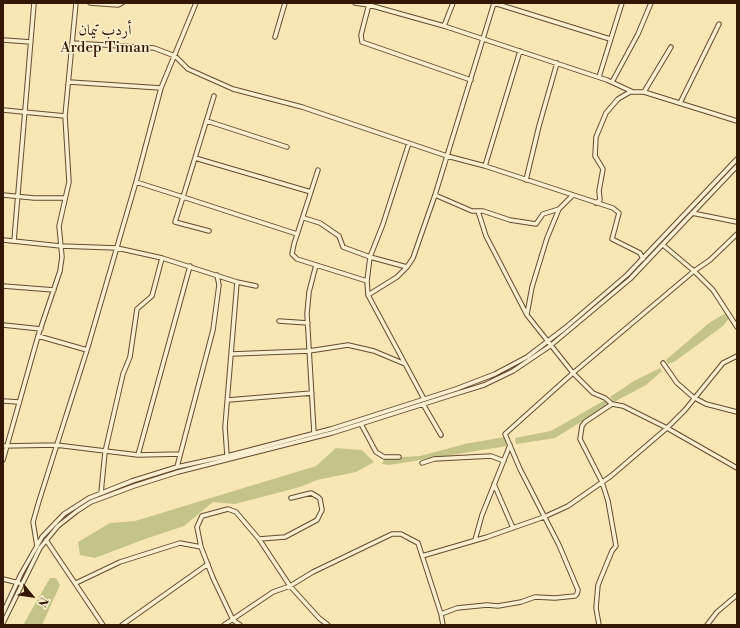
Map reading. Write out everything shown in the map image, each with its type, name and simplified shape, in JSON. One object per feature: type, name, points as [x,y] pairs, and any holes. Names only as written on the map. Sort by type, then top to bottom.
[{"type":"street","points":[[14,241],[34,3]]},
{"type":"street","points":[[3,460],[38,336],[60,271],[62,246],[59,226],[64,198],[69,182],[65,116],[76,3]]},
{"type":"street","points":[[90,3],[118,5],[122,3]]},
{"type":"street","points":[[38,547],[33,528],[34,516],[87,350],[136,182],[161,88],[196,3]]},
{"type":"street","points":[[275,37],[285,3]]},
{"type":"street","points":[[355,3],[369,4],[444,26],[599,77],[633,92]]},
{"type":"street","points":[[444,26],[452,3]]},
{"type":"street","points":[[368,295],[397,277],[407,267],[413,258],[435,195],[494,3],[610,40]]},
{"type":"street","points":[[599,77],[622,3]]},
{"type":"street","points":[[612,82],[638,34],[651,3]]},
{"type":"street","points":[[369,4],[361,35],[362,42],[471,80]]},
{"type":"street","points":[[680,103],[719,24]]},
{"type":"street","points":[[3,40],[31,42]]},
{"type":"street","points":[[72,43],[154,48],[175,56],[188,69],[234,88],[302,107],[447,156],[485,166],[613,208],[619,213],[612,239],[640,253],[643,259]]},
{"type":"street","points":[[644,92],[671,47]]},
{"type":"street","points":[[485,166],[520,51]]},
{"type":"street","points":[[526,180],[539,126],[558,64]]},
{"type":"street","points":[[69,82],[161,88]]},
{"type":"street","points":[[596,203],[600,200],[599,191],[603,169],[595,156],[599,129],[606,113],[618,99],[633,92],[644,92],[737,121]]},
{"type":"street","points":[[209,231],[175,222],[214,96]]},
{"type":"street","points":[[3,110],[65,116]]},
{"type":"street","points":[[207,121],[287,147]]},
{"type":"street","points":[[409,143],[383,224],[370,257],[367,281],[368,295],[424,399]]},
{"type":"street","points":[[195,158],[311,192]]},
{"type":"street","points":[[3,613],[48,529],[64,514],[89,498],[177,467],[227,456],[314,433],[424,399],[495,374],[527,356],[627,275],[737,159]]},
{"type":"street","points":[[38,547],[66,519],[91,502],[134,486],[178,472],[285,446],[360,424],[498,379],[528,362],[550,346],[630,279],[737,166]]},
{"type":"street","points":[[728,167],[731,171]]},
{"type":"street","points":[[318,170],[304,218],[292,249],[293,256],[367,281]]},
{"type":"street","points":[[136,182],[297,234]]},
{"type":"street","points":[[3,195],[18,197],[64,198]]},
{"type":"street","points":[[435,195],[472,211],[483,211],[510,220],[536,224],[543,214],[559,209]]},
{"type":"street","points":[[527,315],[537,270],[559,209],[573,195]]},
{"type":"street","points":[[478,211],[486,236],[527,315],[550,346],[592,393],[605,398],[612,404],[622,406],[667,428],[737,468]]},
{"type":"street","points":[[692,213],[737,222]]},
{"type":"street","points":[[304,218],[320,223],[339,236],[343,247],[370,257],[407,267]]},
{"type":"street","points":[[441,614],[457,608],[498,606],[521,602],[535,597],[555,598],[575,596],[578,590],[559,545],[544,517],[505,434],[573,373],[710,260],[737,234]]},
{"type":"street","points":[[3,240],[62,246],[117,248],[162,258],[237,282],[256,286]]},
{"type":"street","points":[[663,244],[713,290],[737,327]]},
{"type":"street","points":[[101,493],[105,452],[123,374],[130,357],[137,309],[152,296],[162,258]]},
{"type":"street","points":[[314,433],[308,323],[309,292],[316,265]]},
{"type":"street","points":[[138,455],[190,266]]},
{"type":"street","points":[[178,472],[177,467],[180,454],[213,330],[219,285],[217,275]]},
{"type":"street","points":[[227,456],[225,427],[232,354],[233,313],[237,282]]},
{"type":"street","points":[[3,286],[54,290]]},
{"type":"street","points":[[278,321],[308,323]]},
{"type":"street","points":[[3,326],[41,329]]},
{"type":"street","points":[[38,336],[87,350]]},
{"type":"street","points":[[232,354],[310,352],[348,345],[374,351],[405,364]]},
{"type":"street","points":[[422,556],[513,528],[544,517],[568,506],[602,482],[667,428],[685,410],[693,397],[725,360],[737,356]]},
{"type":"street","points":[[662,363],[677,383],[693,397],[706,404],[737,412]]},
{"type":"street","points":[[228,400],[312,393]]},
{"type":"street","points":[[3,401],[20,402]]},
{"type":"street","points":[[423,404],[441,435]]},
{"type":"street","points":[[598,625],[596,608],[598,584],[612,551],[616,546],[608,501],[602,482],[580,439],[582,426],[585,422],[612,404]]},
{"type":"street","points":[[360,424],[376,452],[384,457],[399,457]]},
{"type":"street","points":[[3,446],[56,445],[138,455],[180,454]]},
{"type":"street","points":[[475,540],[482,514],[510,445]]},
{"type":"street","points":[[422,463],[434,459],[492,456],[504,462]]},
{"type":"street","points":[[494,484],[513,528]]},
{"type":"street","points":[[259,539],[285,537],[317,520],[322,510],[320,499],[318,497],[311,493],[291,498]]},
{"type":"street","points":[[240,625],[233,620],[208,564],[201,547],[197,527],[202,516],[228,509],[236,512],[259,539],[290,586],[319,618],[328,625]]},
{"type":"street","points":[[224,625],[273,592],[290,586],[313,572],[392,534],[402,534],[418,543],[441,614],[443,625]]},
{"type":"street","points":[[46,540],[103,625]]},
{"type":"street","points":[[76,583],[120,562],[180,544],[201,547]]},
{"type":"street","points":[[122,625],[208,564]]},
{"type":"street","points":[[3,579],[19,583]]},
{"type":"street","points":[[3,623],[19,583]]},
{"type":"street","points":[[707,625],[717,612],[737,595]]},
{"type":"shaded area","points":[[726,313],[729,318],[723,326],[674,362],[668,364],[666,360],[709,323]]},
{"type":"shaded area","points":[[660,368],[662,371],[646,385],[614,402],[610,397],[634,381]]},
{"type":"shaded area","points":[[605,400],[610,404],[555,438],[516,444],[515,438],[551,431]]},
{"type":"shaded area","points":[[504,437],[507,446],[389,465],[382,464],[385,458],[420,456],[465,444]]},
{"type":"shaded area","points":[[336,448],[362,450],[374,462],[356,472],[317,480],[300,487],[235,504],[213,502],[184,526],[95,558],[80,555],[78,542],[110,523],[135,521],[316,466]]},
{"type":"shaded area","points":[[50,578],[56,578],[60,585],[42,625],[23,625]]},
{"type":"district","name":"أردب تيمان Ardep Timan","points":[[105,40]]}]
